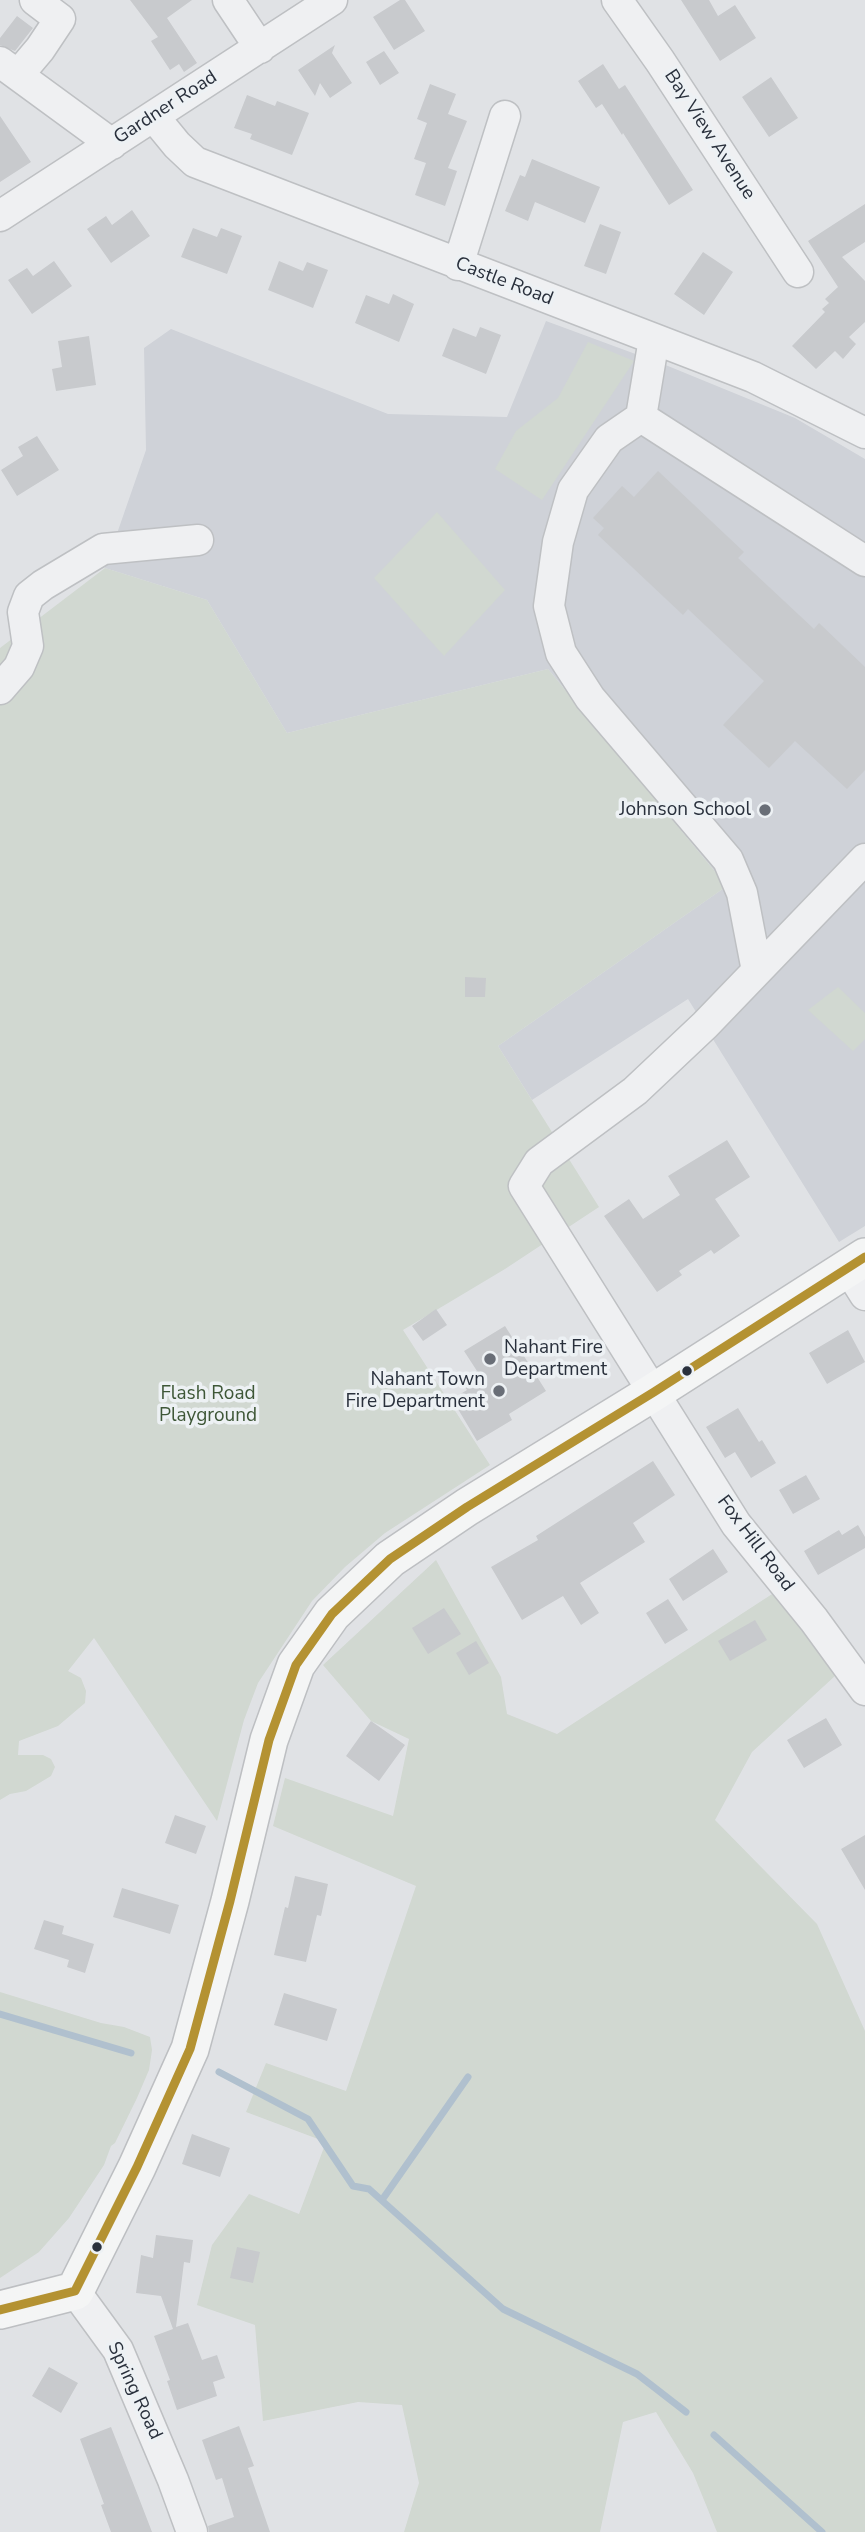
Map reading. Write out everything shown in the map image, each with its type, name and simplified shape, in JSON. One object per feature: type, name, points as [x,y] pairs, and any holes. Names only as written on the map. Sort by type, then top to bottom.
[{"type":"main road","points":[[0,2310],[75,2291],[137,2167],[190,2049],[269,1740],[296,1665],[332,1614],[390,1559],[467,1507],[653,1392],[859,1274]]},
{"type":"street","points":[[35,0],[60,19],[40,49],[9,69],[112,144]]},
{"type":"street","points":[[228,0],[260,48]]},
{"type":"street","name":"Gardner Road","points":[[0,216],[332,0]]},
{"type":"street","name":"Bay View Avenue","points":[[617,0],[798,272]]},
{"type":"street","points":[[458,265],[505,116]]},
{"type":"street","name":"Castle Road","points":[[154,117],[195,162],[753,377],[865,433]]},
{"type":"street","points":[[654,339],[641,417],[609,439],[573,490],[558,542],[549,606],[561,653],[590,698],[727,860],[742,893],[757,971]]},
{"type":"street","points":[[641,417],[865,561]]},
{"type":"street","points":[[0,689],[19,667],[28,646],[23,612],[29,596],[43,585],[103,549],[198,540]]},
{"type":"street","points":[[757,971],[865,859]]},
{"type":"street","name":"Fox Hill Road","points":[[757,971],[705,1026],[635,1091],[539,1162],[524,1186],[736,1524],[814,1620],[865,1690]]},
{"type":"street","name":"Spring Road","points":[[75,2291],[118,2350],[192,2532]]},
{"type":"shaded area","name":"Johnson School","points":[[546,321],[668,366],[795,418],[865,459],[865,1226],[839,1242],[688,999],[532,1100],[498,1046],[727,886],[548,669],[287,733],[207,600],[105,568],[146,450],[144,348],[171,329],[388,414],[507,417]]},
{"type":"green space","points":[[588,342],[634,361],[542,500],[495,469],[516,431],[558,398]]},
{"type":"green space","points":[[437,512],[505,590],[444,656],[374,578]]},
{"type":"green space","name":"Flash Road Playground","points":[[105,568],[207,600],[287,733],[548,669],[727,886],[498,1046],[599,1207],[505,1269],[403,1330],[490,1465],[385,1533],[345,1567],[312,1601],[258,1683],[244,1720],[217,1821],[94,1638],[68,1671],[81,1678],[86,1691],[85,1703],[58,1726],[19,1741],[18,1755],[43,1755],[51,1759],[55,1767],[51,1776],[26,1791],[10,1794],[0,1800],[0,648]]},
{"type":"green space","points":[[838,987],[865,1013],[865,1039],[853,1051],[808,1010]]},
{"type":"green space","points":[[436,1560],[501,1677],[507,1714],[557,1734],[786,1585],[847,1665],[752,1752],[715,1820],[817,1924],[865,2031],[865,2532],[717,2532],[693,2473],[656,2412],[623,2422],[600,2532],[404,2532],[419,2483],[402,2405],[358,2402],[263,2421],[255,2325],[197,2305],[212,2245],[249,2194],[299,2214],[326,2142],[246,2112],[266,2063],[346,2091],[416,1886],[273,1826],[285,1778],[393,1816],[409,1739],[371,1721],[323,1665]]},
{"type":"green space","points":[[0,1992],[101,2023],[124,2027],[150,2037],[152,2050],[149,2070],[115,2143],[111,2146],[104,2165],[69,2218],[39,2252],[0,2278]]},
{"type":"building","points":[[130,0],[192,0],[167,18],[197,63],[184,72],[179,64],[170,70],[151,41],[158,37]]},
{"type":"building","points":[[400,0],[405,0],[425,31],[394,50],[373,17]]},
{"type":"building","points":[[681,0],[709,0],[718,16],[735,5],[756,38],[720,61]]},
{"type":"building","points":[[17,16],[33,28],[15,51],[0,45],[0,38]]},
{"type":"building","points":[[335,45],[332,53],[352,83],[330,98],[320,83],[315,96],[298,70]]},
{"type":"building","points":[[384,51],[399,73],[380,85],[366,62]]},
{"type":"building","points":[[603,64],[619,89],[625,85],[693,190],[669,205],[602,104],[596,108],[578,81]]},
{"type":"building","points":[[771,77],[798,118],[769,137],[742,97]]},
{"type":"building","points":[[430,84],[456,94],[448,114],[467,121],[448,168],[457,171],[445,206],[415,195],[426,163],[414,159],[427,123],[417,119]]},
{"type":"building","points":[[247,95],[275,106],[277,101],[309,113],[292,155],[250,139],[252,134],[234,128]]},
{"type":"building","points":[[0,116],[31,162],[0,182]]},
{"type":"building","points":[[532,159],[600,187],[585,223],[535,202],[528,221],[505,211],[520,175],[525,177]]},
{"type":"building","points":[[865,204],[865,242],[842,257],[865,281],[865,322],[849,337],[856,344],[843,359],[835,351],[816,369],[792,346],[825,312],[822,309],[829,303],[825,299],[838,287],[808,241]]},
{"type":"building","points":[[132,210],[150,236],[111,263],[87,229],[106,216],[112,225]]},
{"type":"building","points":[[600,224],[621,232],[606,274],[584,266]]},
{"type":"building","points":[[193,228],[217,237],[221,228],[242,236],[227,274],[181,257]]},
{"type":"building","points":[[703,252],[733,272],[704,315],[674,294]]},
{"type":"building","points":[[54,261],[72,286],[32,314],[8,280],[27,268],[33,276]]},
{"type":"building","points":[[279,261],[303,271],[307,262],[328,270],[313,308],[268,290]]},
{"type":"building","points":[[393,294],[414,304],[399,342],[355,323],[366,295],[389,304]]},
{"type":"building","points":[[480,327],[501,335],[486,374],[442,356],[453,328],[476,337]]},
{"type":"building","points":[[89,336],[96,385],[56,391],[52,369],[62,367],[58,341]]},
{"type":"building","points":[[37,436],[59,470],[17,496],[1,470],[23,456],[18,447]]},
{"type":"building","points":[[658,471],[744,552],[738,558],[814,629],[819,623],[865,667],[865,770],[847,789],[795,741],[769,768],[723,725],[764,681],[688,609],[683,615],[598,535],[604,528],[593,518],[622,486],[634,497]]},
{"type":"building","points":[[465,977],[486,978],[485,997],[465,997]]},
{"type":"building","points":[[727,1140],[750,1177],[715,1199],[740,1236],[714,1254],[711,1250],[679,1271],[682,1275],[657,1292],[604,1216],[629,1199],[643,1219],[680,1195],[668,1176]]},
{"type":"building","points":[[436,1309],[447,1325],[423,1341],[412,1326]]},
{"type":"building","points":[[505,1326],[546,1391],[509,1414],[512,1420],[477,1441],[452,1399],[467,1390],[461,1381],[477,1371],[464,1351]]},
{"type":"building","points":[[848,1330],[865,1362],[827,1384],[809,1353]]},
{"type":"building","points":[[738,1408],[776,1463],[751,1478],[735,1452],[725,1458],[706,1427]]},
{"type":"building","points":[[653,1461],[675,1495],[633,1523],[645,1542],[580,1583],[599,1613],[581,1625],[563,1596],[522,1620],[491,1567],[538,1540],[536,1536]]},
{"type":"building","points":[[806,1475],[820,1499],[793,1514],[779,1490]]},
{"type":"building","points":[[858,1525],[865,1537],[865,1548],[818,1575],[804,1551],[839,1530],[842,1535]]},
{"type":"building","points":[[713,1549],[728,1572],[683,1601],[669,1579]]},
{"type":"building","points":[[668,1599],[688,1630],[665,1644],[646,1613]]},
{"type":"building","points":[[444,1608],[461,1634],[428,1654],[412,1628]]},
{"type":"building","points":[[755,1620],[767,1640],[730,1661],[718,1641]]},
{"type":"building","points":[[476,1641],[489,1663],[469,1675],[456,1653]]},
{"type":"building","points":[[826,1718],[842,1745],[804,1768],[787,1740]]},
{"type":"building","points":[[371,1721],[405,1745],[379,1781],[346,1756]]},
{"type":"building","points":[[175,1815],[206,1826],[196,1854],[165,1843]]},
{"type":"building","points":[[865,1835],[865,1890],[841,1849]]},
{"type":"building","points":[[295,1876],[328,1884],[321,1916],[317,1915],[306,1962],[274,1955]]},
{"type":"building","points":[[122,1888],[179,1905],[170,1934],[113,1917]]},
{"type":"building","points":[[44,1920],[64,1926],[62,1934],[94,1944],[85,1973],[67,1967],[69,1960],[34,1949]]},
{"type":"building","points":[[284,1993],[337,2009],[327,2041],[274,2025]]},
{"type":"building","points":[[192,2134],[230,2148],[220,2177],[182,2164]]},
{"type":"building","points":[[156,2235],[193,2240],[190,2263],[184,2262],[176,2327],[188,2323],[202,2360],[217,2355],[225,2378],[213,2382],[217,2396],[177,2410],[167,2381],[170,2380],[154,2336],[173,2329],[161,2296],[136,2293],[141,2255],[153,2258]]},
{"type":"building","points":[[237,2247],[260,2252],[253,2283],[230,2278]]},
{"type":"building","points":[[49,2367],[78,2383],[61,2413],[32,2396]]},
{"type":"building","points":[[239,2426],[254,2466],[248,2468],[270,2532],[209,2532],[208,2526],[234,2517],[222,2478],[216,2480],[202,2440]]},
{"type":"building","points":[[111,2427],[152,2532],[111,2532],[101,2505],[104,2504],[80,2439]]},
{"type":"waterway","points":[[0,2014],[131,2053]]},
{"type":"waterway","points":[[219,2072],[308,2119],[353,2186],[369,2189],[503,2309],[637,2374],[686,2412]]},
{"type":"waterway","points":[[382,2200],[468,2077]]},
{"type":"waterway","points":[[714,2435],[822,2532]]},
{"type":"transit line","points":[[0,2310],[75,2291],[137,2167],[190,2049],[269,1740],[296,1665],[332,1614],[390,1559],[467,1507],[865,1257]]},
{"type":"place","name":"Johnson School","points":[[765,810]]},
{"type":"place","name":"Nahant Fire Department","points":[[490,1359]]},
{"type":"place","name":"Nahant Town Fire Department","points":[[499,1391]]}]
